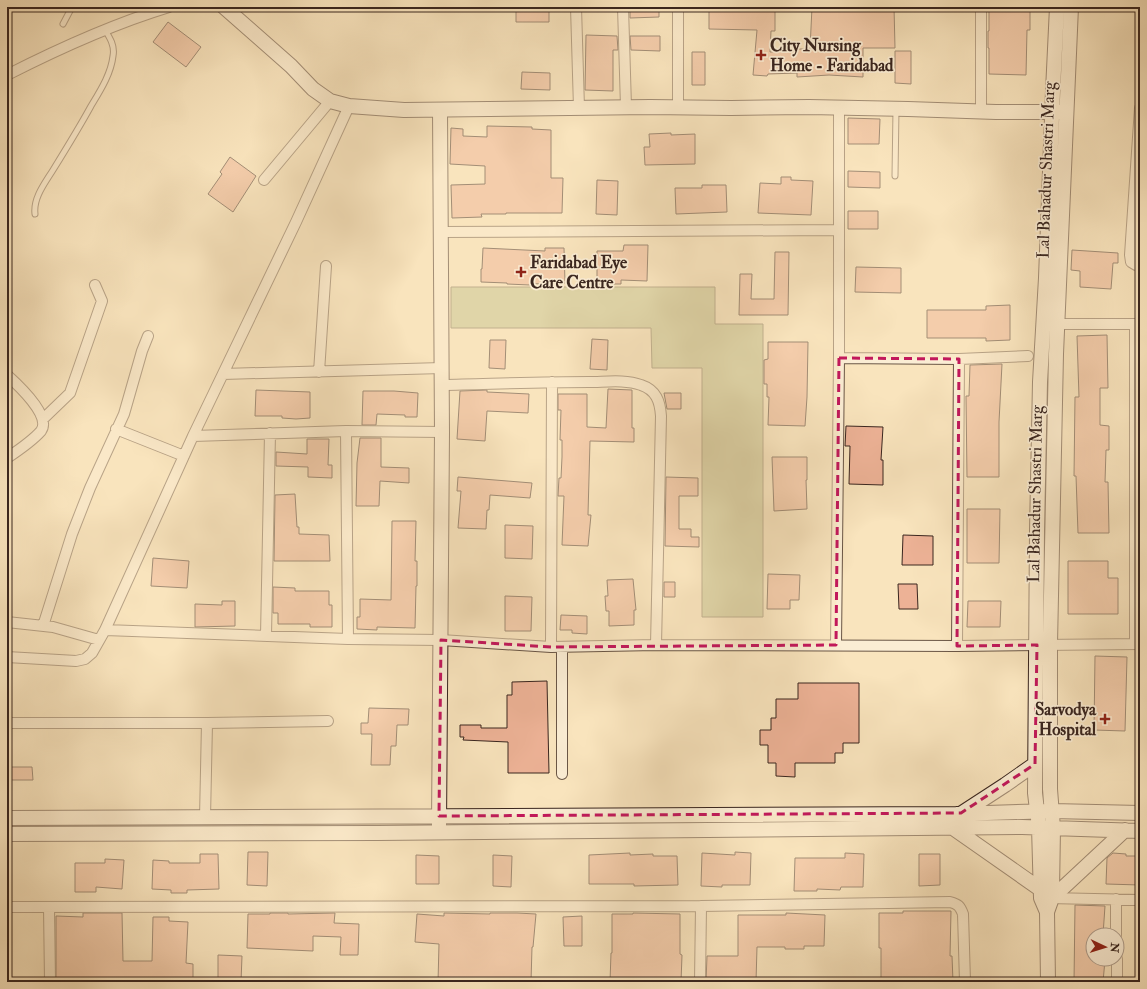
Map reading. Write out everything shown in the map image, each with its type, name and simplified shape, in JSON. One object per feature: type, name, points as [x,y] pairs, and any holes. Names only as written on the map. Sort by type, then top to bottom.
[{"type":"street","points":[[7,75],[54,51],[140,16],[169,7]]},
{"type":"street","points":[[224,7],[291,66],[313,89],[330,101],[349,106],[404,110],[626,107],[896,108],[981,112],[1059,112]]},
{"type":"street","points":[[576,7],[579,108]]},
{"type":"street","points":[[623,7],[626,107]]},
{"type":"street","points":[[981,7],[981,112]]},
{"type":"street","points":[[1048,982],[1047,912],[1035,793],[1035,764],[1043,644],[1040,390],[1059,112],[1057,7]]},
{"type":"street","name":"Lal Bahadur Shastri Marg","points":[[1045,895],[1053,828],[1043,644],[1058,325],[1059,112],[1071,7]]},
{"type":"street","points":[[677,8],[678,108]]},
{"type":"street","points":[[264,180],[330,101]]},
{"type":"street","points":[[7,657],[76,661],[85,659],[92,653],[105,630],[193,436],[296,222],[349,106]]},
{"type":"street","points":[[836,645],[839,358],[839,108]]},
{"type":"street","points":[[1140,108],[1136,221],[1130,256],[1131,262],[1140,266]]},
{"type":"street","points":[[439,832],[442,432],[440,110]]},
{"type":"street","points":[[440,232],[838,230]]},
{"type":"street","points":[[319,372],[326,266]]},
{"type":"street","points":[[43,419],[70,393],[102,301],[95,285]]},
{"type":"street","points":[[105,630],[348,639],[441,640],[551,647],[656,645],[957,646],[1138,644],[1137,324],[1044,324]]},
{"type":"street","points":[[43,626],[72,534],[116,428],[124,414],[142,351],[148,336]]},
{"type":"street","points":[[839,358],[959,358],[1028,356]]},
{"type":"street","points":[[957,646],[959,358]]},
{"type":"street","points":[[223,374],[442,368]]},
{"type":"street","points":[[7,375],[31,401],[43,419],[43,427],[41,431],[7,458]]},
{"type":"street","points":[[551,647],[552,382]]},
{"type":"street","points":[[442,385],[624,382],[641,385],[653,393],[660,402],[661,416],[656,645]]},
{"type":"street","points":[[116,428],[184,456]]},
{"type":"street","points":[[193,436],[346,431],[442,432]]},
{"type":"street","points":[[346,431],[348,639]]},
{"type":"street","points":[[266,636],[270,433]]},
{"type":"street","points":[[7,622],[67,630],[100,640]]},
{"type":"street","points":[[562,647],[562,774]]},
{"type":"street","points":[[7,723],[208,723],[328,721]]},
{"type":"street","points":[[205,818],[208,723]]},
{"type":"street","points":[[961,814],[1035,764]]},
{"type":"street","points":[[7,818],[961,814],[1037,811],[1140,813]]},
{"type":"street","points":[[769,814],[769,830]]},
{"type":"street","points":[[631,816],[631,831]]},
{"type":"street","points":[[339,817],[339,833]]},
{"type":"street","points":[[7,834],[339,833],[1039,827],[1140,831]]},
{"type":"street","points":[[953,828],[1045,895],[1140,900]]},
{"type":"street","points":[[1045,895],[1125,830]]},
{"type":"street","points":[[1116,899],[1116,927]]},
{"type":"street","points":[[7,907],[701,906],[942,902],[957,904],[961,907],[963,914],[965,982]]},
{"type":"street","points":[[700,982],[701,906]]},
{"type":"street","points":[[49,907],[50,982]]},
{"type":"street","points":[[1117,967],[1117,982]]},
{"type":"lane","points":[[63,24],[72,7]]},
{"type":"lane","points":[[35,214],[34,209],[36,201],[44,184],[104,84],[112,64],[113,49],[111,40],[105,30]]},
{"type":"lane","points":[[895,176],[896,108]]},
{"type":"highlighted area","points":[[839,358],[959,359],[957,646],[1037,645],[1035,764],[961,813],[439,816],[441,640],[551,647],[836,645]]},
{"type":"green space","points":[[451,287],[715,287],[715,324],[763,324],[763,617],[702,617],[702,368],[652,368],[651,328],[451,328]]},
{"type":"building","points":[[516,7],[549,7],[549,22],[516,22]]},
{"type":"building","points":[[630,7],[659,7],[659,17],[630,18]]},
{"type":"building","points":[[709,7],[775,7],[775,31],[771,31],[770,52],[810,49],[812,7],[894,7],[895,48],[863,48],[863,77],[829,75],[797,77],[797,73],[768,74],[767,76],[753,75],[757,30],[709,29]]},
{"type":"building","points":[[989,7],[1030,7],[1030,30],[1027,30],[1026,75],[989,74]]},
{"type":"building","points":[[168,22],[201,47],[186,67],[153,42]]},
{"type":"building","points":[[586,35],[617,36],[618,50],[613,50],[613,91],[585,90]]},
{"type":"building","points":[[630,36],[660,36],[660,51],[631,50]]},
{"type":"building","points":[[895,51],[911,51],[911,84],[895,83]]},
{"type":"building","points":[[692,52],[705,52],[705,85],[692,85]]},
{"type":"building","points":[[522,72],[550,73],[550,90],[521,89]]},
{"type":"building","points":[[848,118],[880,119],[879,144],[848,144]]},
{"type":"building","points":[[487,126],[532,127],[532,129],[551,130],[551,178],[563,178],[562,213],[481,214],[482,217],[452,218],[451,185],[485,184],[485,166],[450,164],[451,128],[463,129],[463,136],[487,137]]},
{"type":"building","points":[[671,133],[671,135],[695,134],[695,164],[645,165],[644,147],[650,147],[649,134]]},
{"type":"building","points":[[230,157],[256,176],[233,212],[208,194],[222,174],[220,172]]},
{"type":"building","points":[[848,171],[880,172],[880,188],[848,187]]},
{"type":"building","points":[[781,177],[791,177],[791,180],[813,181],[811,215],[758,213],[760,183],[781,184]]},
{"type":"building","points":[[597,180],[618,181],[617,215],[596,214]]},
{"type":"building","points":[[702,185],[726,185],[727,212],[676,214],[675,188],[702,188]]},
{"type":"building","points":[[848,211],[878,211],[878,229],[848,229]]},
{"type":"building","points":[[624,245],[648,245],[647,281],[621,280],[621,284],[597,284],[597,251],[623,251]]},
{"type":"building","points":[[483,248],[545,251],[545,248],[564,248],[565,283],[530,285],[481,282]]},
{"type":"building","points":[[1072,250],[1118,253],[1118,263],[1113,263],[1111,289],[1080,287],[1080,271],[1071,270]]},
{"type":"building","points":[[775,252],[789,252],[788,315],[739,315],[740,274],[752,274],[751,299],[774,299]]},
{"type":"building","points":[[856,267],[901,268],[901,293],[855,292]]},
{"type":"building","points":[[1010,305],[1010,340],[986,341],[986,338],[927,338],[927,310],[986,310],[986,306]]},
{"type":"building","points":[[1107,335],[1108,388],[1100,388],[1100,425],[1109,426],[1109,450],[1106,450],[1105,482],[1108,482],[1109,533],[1078,533],[1076,476],[1074,476],[1075,397],[1079,397],[1077,336]]},
{"type":"building","points":[[592,339],[608,340],[607,370],[590,369]]},
{"type":"building","points":[[490,340],[506,340],[505,369],[489,368]]},
{"type":"building","points":[[768,342],[808,342],[805,426],[768,425],[769,397],[767,397],[767,384],[764,384],[764,360],[768,359]]},
{"type":"building","points":[[1002,364],[999,422],[999,477],[967,477],[966,396],[969,396],[970,365]]},
{"type":"building","points":[[608,389],[632,390],[632,428],[634,428],[634,442],[590,441],[588,515],[591,515],[588,546],[562,545],[564,496],[558,496],[559,478],[561,478],[562,440],[560,440],[561,410],[558,410],[558,394],[587,394],[587,427],[606,428]]},
{"type":"building","points":[[256,390],[310,392],[310,418],[296,419],[282,418],[282,416],[255,416]]},
{"type":"building","points":[[487,390],[487,392],[529,394],[528,413],[487,411],[485,441],[457,439],[460,391]]},
{"type":"building","points":[[363,391],[418,393],[417,417],[377,414],[376,425],[362,425]]},
{"type":"building","points":[[664,393],[681,393],[681,409],[667,409]]},
{"type":"building","points":[[846,426],[883,427],[881,460],[883,460],[883,485],[849,484],[850,446],[845,446]]},
{"type":"building","points":[[360,438],[381,438],[381,467],[409,468],[409,483],[380,481],[379,506],[356,506],[357,463]]},
{"type":"building","points":[[307,439],[329,439],[328,465],[332,465],[332,478],[308,477],[308,467],[276,466],[276,452],[307,454]]},
{"type":"building","points":[[772,457],[807,457],[807,509],[774,511]]},
{"type":"building","points":[[458,477],[532,483],[530,498],[490,495],[489,510],[487,510],[486,529],[458,528],[461,491],[457,491]]},
{"type":"building","points":[[666,477],[698,478],[698,496],[679,496],[679,529],[691,529],[691,537],[699,537],[699,547],[665,546]]},
{"type":"building","points":[[295,494],[297,527],[299,527],[299,534],[329,535],[330,561],[274,561],[275,495]]},
{"type":"building","points":[[967,509],[1000,509],[999,563],[967,563]]},
{"type":"building","points":[[392,521],[416,521],[415,561],[417,561],[417,586],[415,628],[377,627],[377,630],[357,629],[357,617],[360,617],[360,599],[391,600]]},
{"type":"building","points":[[505,525],[533,526],[532,559],[505,558]]},
{"type":"building","points":[[903,535],[933,536],[933,565],[902,565]]},
{"type":"building","points":[[153,558],[189,561],[187,588],[151,586]]},
{"type":"building","points":[[1068,561],[1108,561],[1108,578],[1118,578],[1118,614],[1068,614]]},
{"type":"building","points":[[768,574],[800,575],[799,600],[790,600],[790,609],[767,609]]},
{"type":"building","points":[[633,579],[636,610],[634,610],[634,625],[609,626],[609,611],[606,611],[605,596],[608,596],[607,580]]},
{"type":"building","points":[[664,582],[675,582],[675,597],[664,597]]},
{"type":"building","points":[[898,584],[917,584],[918,609],[899,609]]},
{"type":"building","points":[[273,587],[295,588],[295,591],[329,591],[329,605],[332,605],[332,627],[310,627],[310,624],[278,624],[278,613],[273,613]]},
{"type":"building","points":[[505,596],[532,597],[531,631],[505,631]]},
{"type":"building","points":[[222,601],[235,601],[235,626],[195,627],[195,604],[222,605]]},
{"type":"building","points":[[968,601],[1001,601],[1000,627],[967,627]]},
{"type":"building","points":[[561,615],[587,616],[587,634],[572,633],[572,630],[560,630]]},
{"type":"building","points":[[1095,656],[1127,657],[1125,731],[1094,730]]},
{"type":"building","points":[[547,681],[549,773],[508,773],[508,742],[463,740],[464,737],[460,737],[460,725],[481,725],[481,728],[507,728],[507,695],[512,695],[512,682]]},
{"type":"building","points":[[798,683],[859,683],[859,743],[843,743],[843,753],[835,753],[835,763],[795,763],[795,777],[776,776],[776,763],[768,763],[768,745],[760,745],[760,730],[771,730],[771,718],[776,718],[776,699],[798,699]]},
{"type":"building","points":[[369,708],[409,709],[408,725],[397,725],[396,746],[391,746],[390,765],[371,765],[372,734],[361,734],[361,723],[368,723]]},
{"type":"building","points":[[7,767],[32,767],[33,780],[7,780]]},
{"type":"building","points":[[248,852],[268,852],[267,886],[247,885]]},
{"type":"building","points":[[735,852],[751,853],[750,885],[722,885],[722,887],[701,886],[702,853],[735,855]]},
{"type":"building","points":[[630,853],[630,855],[653,854],[653,856],[677,856],[678,885],[634,886],[634,884],[589,884],[589,855]]},
{"type":"building","points":[[845,853],[864,854],[863,887],[841,887],[840,890],[817,889],[817,891],[794,891],[795,858],[845,858]]},
{"type":"building","points":[[1113,853],[1126,854],[1126,856],[1140,856],[1140,885],[1106,884],[1107,858]]},
{"type":"building","points":[[200,854],[218,854],[219,889],[187,890],[187,893],[171,893],[171,890],[152,889],[153,860],[169,861],[169,863],[200,863]]},
{"type":"building","points":[[919,854],[940,854],[940,885],[919,886]]},
{"type":"building","points":[[416,855],[439,856],[439,884],[416,884]]},
{"type":"building","points":[[493,855],[512,856],[511,887],[493,886]]},
{"type":"building","points":[[105,859],[124,860],[122,889],[96,887],[96,892],[75,892],[75,863],[105,863]]},
{"type":"building","points":[[1075,905],[1105,906],[1104,927],[1085,927],[1085,967],[1104,967],[1103,982],[1074,982]]},
{"type":"building","points":[[903,911],[951,911],[950,956],[952,956],[953,982],[881,982],[879,913],[903,913]]},
{"type":"building","points":[[83,913],[122,913],[123,961],[152,961],[153,917],[169,917],[169,921],[188,922],[186,963],[193,964],[193,982],[56,982],[56,916],[83,917]]},
{"type":"building","points":[[335,913],[334,923],[359,924],[358,955],[340,955],[341,937],[313,936],[313,951],[247,948],[248,914]]},
{"type":"building","points":[[444,913],[536,914],[532,947],[531,982],[438,982],[439,944],[415,942],[417,914],[444,916]]},
{"type":"building","points":[[786,913],[825,915],[824,946],[804,946],[804,949],[757,947],[756,982],[706,982],[707,956],[738,956],[738,915],[786,915]]},
{"type":"building","points":[[612,914],[680,914],[680,954],[682,955],[681,982],[610,982]]},
{"type":"building","points":[[582,916],[582,946],[564,946],[563,917]]},
{"type":"building","points":[[218,955],[242,956],[241,982],[218,982]]},
{"type":"place","name":"City Nursing Home - Faridabad","points":[[761,55]]},
{"type":"place","name":"Faridabad Eye Care Centre","points":[[521,272]]},
{"type":"place","name":"Sarvodya Hospital","points":[[1105,719]]}]
